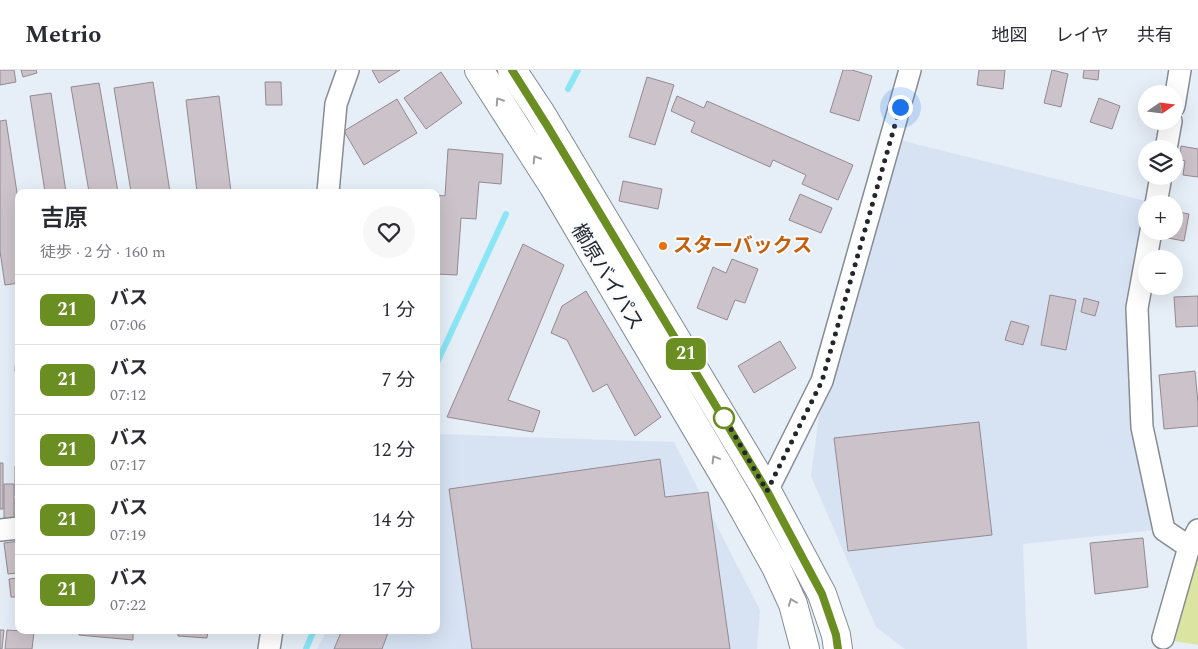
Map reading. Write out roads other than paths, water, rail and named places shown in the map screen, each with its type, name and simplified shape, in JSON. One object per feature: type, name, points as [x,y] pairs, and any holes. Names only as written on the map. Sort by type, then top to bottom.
[{"type":"street","points":[[328,189],[336,104],[348,70]]},
{"type":"street","name":"櫛原バイパス","points":[[479,70],[519,132],[564,179],[767,491],[822,594],[836,635],[838,649]]},
{"type":"street","name":"櫛原バイパス","points":[[512,70],[540,112],[564,179],[776,567],[793,604],[805,649]]},
{"type":"street","points":[[767,491],[822,381],[910,70]]},
{"type":"street","points":[[1178,85],[1180,70]]},
{"type":"street","points":[[1149,240],[1137,308],[1142,427],[1164,530],[1194,539],[1163,638]]},
{"type":"street","points":[[0,530],[15,528]]},
{"type":"street","points":[[269,649],[271,634]]},
{"type":"waterway","points":[[568,89],[578,70]]},
{"type":"waterway","points":[[440,356],[506,214]]},
{"type":"waterway","points":[[306,649],[312,634]]},
{"type":"place","name":"スターバックス","points":[[663,246]]}]
